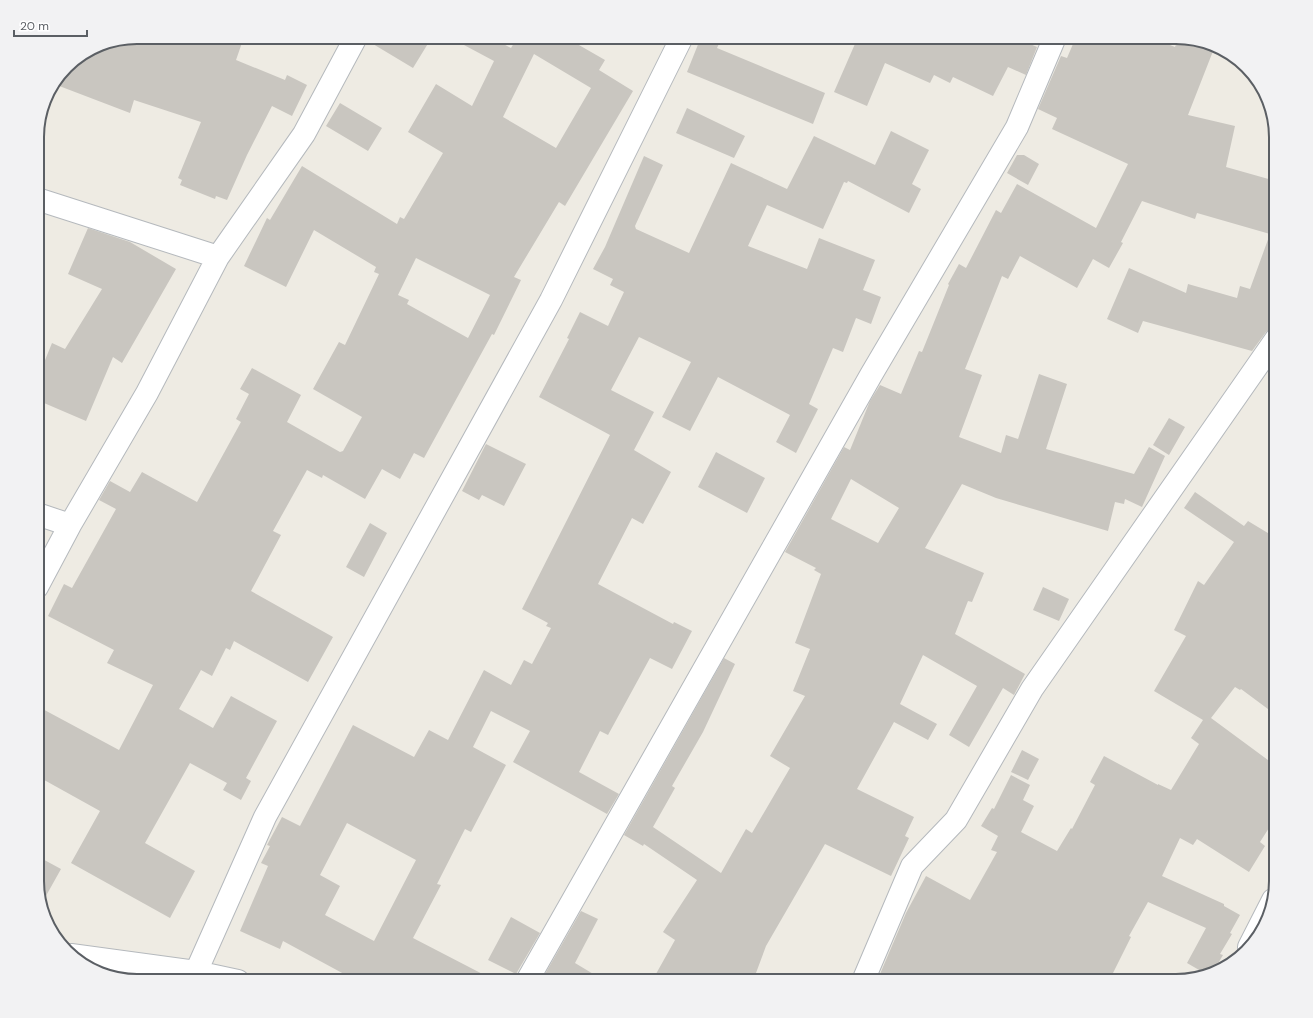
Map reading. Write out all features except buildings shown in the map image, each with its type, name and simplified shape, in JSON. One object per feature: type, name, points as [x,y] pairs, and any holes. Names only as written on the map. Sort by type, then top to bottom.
[{"type":"street","points":[[44,574],[70,525],[147,393],[218,256],[304,134],[352,44]]},
{"type":"street","points":[[196,972],[265,817],[551,300],[679,44]]},
{"type":"street","points":[[531,974],[871,375],[1017,127],[1052,44]]},
{"type":"street","points":[[44,201],[218,256]]},
{"type":"street","points":[[866,974],[912,866],[956,820],[1032,688],[1269,349]]},
{"type":"street","points":[[44,516],[70,525]]},
{"type":"street","points":[[82,956],[205,974]]}]
